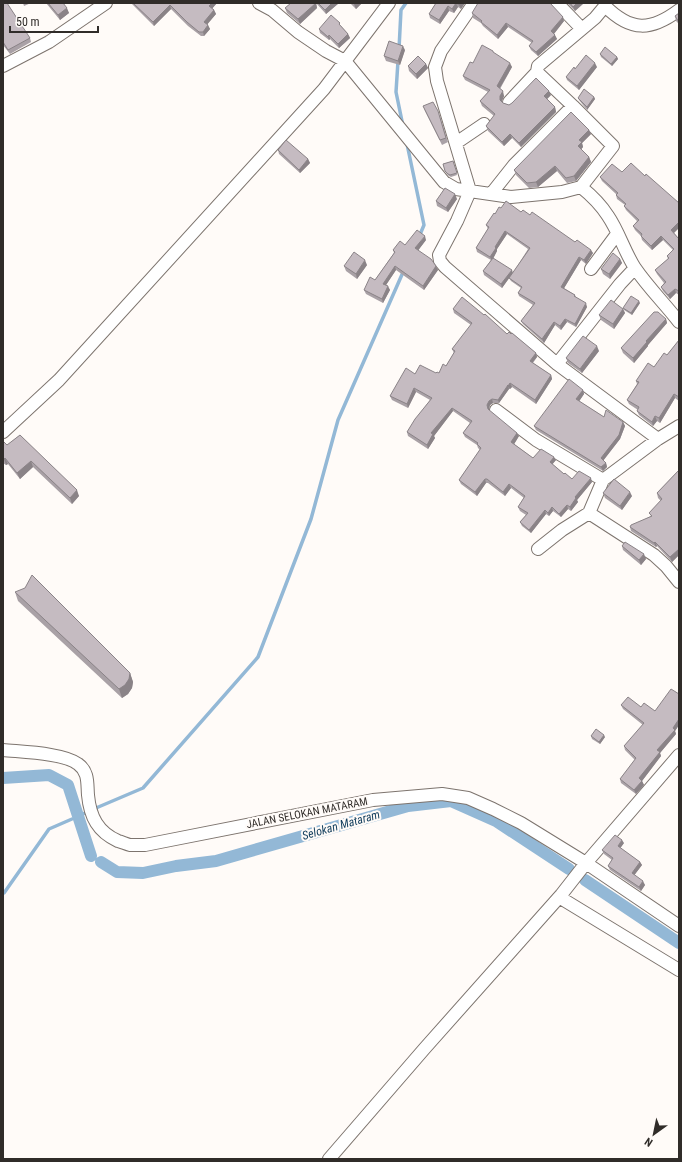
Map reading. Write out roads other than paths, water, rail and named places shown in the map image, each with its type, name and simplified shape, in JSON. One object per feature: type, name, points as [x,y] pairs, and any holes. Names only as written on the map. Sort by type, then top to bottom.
[{"type":"street","points":[[3,66],[49,42],[106,3]]},
{"type":"street","points":[[259,3],[276,6],[304,36],[326,51],[345,61],[444,182],[456,189],[511,197],[562,192],[581,187],[613,146],[537,72]]},
{"type":"street","points":[[3,432],[59,380],[324,89],[388,3]]},
{"type":"street","points":[[474,3],[440,51],[435,67],[437,81],[470,191],[457,221],[439,255],[441,264],[557,364],[658,439]]},
{"type":"street","points":[[557,3],[582,29]]},
{"type":"street","points":[[508,102],[537,72],[538,66],[595,18],[605,4],[615,16],[636,26],[650,26],[669,17],[679,10]]},
{"type":"street","points":[[491,194],[514,165],[573,106]]},
{"type":"street","points":[[456,143],[484,124]]},
{"type":"street","points":[[581,187],[608,215],[635,268],[648,286],[678,320]]},
{"type":"street","points":[[591,269],[617,234]]},
{"type":"street","points":[[557,364],[616,289],[635,268]]},
{"type":"street","points":[[496,410],[536,440],[603,480]]},
{"type":"street","points":[[538,549],[562,530],[589,513],[603,480],[658,439],[679,426]]},
{"type":"street","points":[[589,513],[654,555],[666,566],[679,582]]},
{"type":"street","name":"JALAN SELOKAN MATARAM","points":[[3,750],[43,754],[70,760],[79,764],[87,777],[89,804],[93,820],[108,836],[128,845],[145,845],[373,800],[442,794],[468,798],[521,823],[582,868],[679,926]]},
{"type":"street","points":[[329,1159],[560,896],[582,868],[679,755]]},
{"type":"street","points":[[560,896],[679,970]]},
{"type":"waterway","points":[[399,49],[401,10],[406,3]]},
{"type":"waterway","points":[[398,61],[396,92],[403,126]]},
{"type":"waterway","points":[[407,144],[424,225],[419,237]]},
{"type":"waterway","points":[[96,808],[143,788],[258,657],[311,519],[338,420],[404,270]]},
{"type":"waterway","name":"Selokan Mataram","points":[[3,778],[49,775],[68,785],[91,856]]},
{"type":"waterway","name":"Selokan Mataram","points":[[101,862],[117,872],[143,873],[176,866],[216,861],[408,806],[451,801],[496,821],[569,869]]},
{"type":"waterway","points":[[3,893],[49,829],[72,819]]},
{"type":"waterway","name":"Selokan Mataram","points":[[585,880],[679,943]]}]
